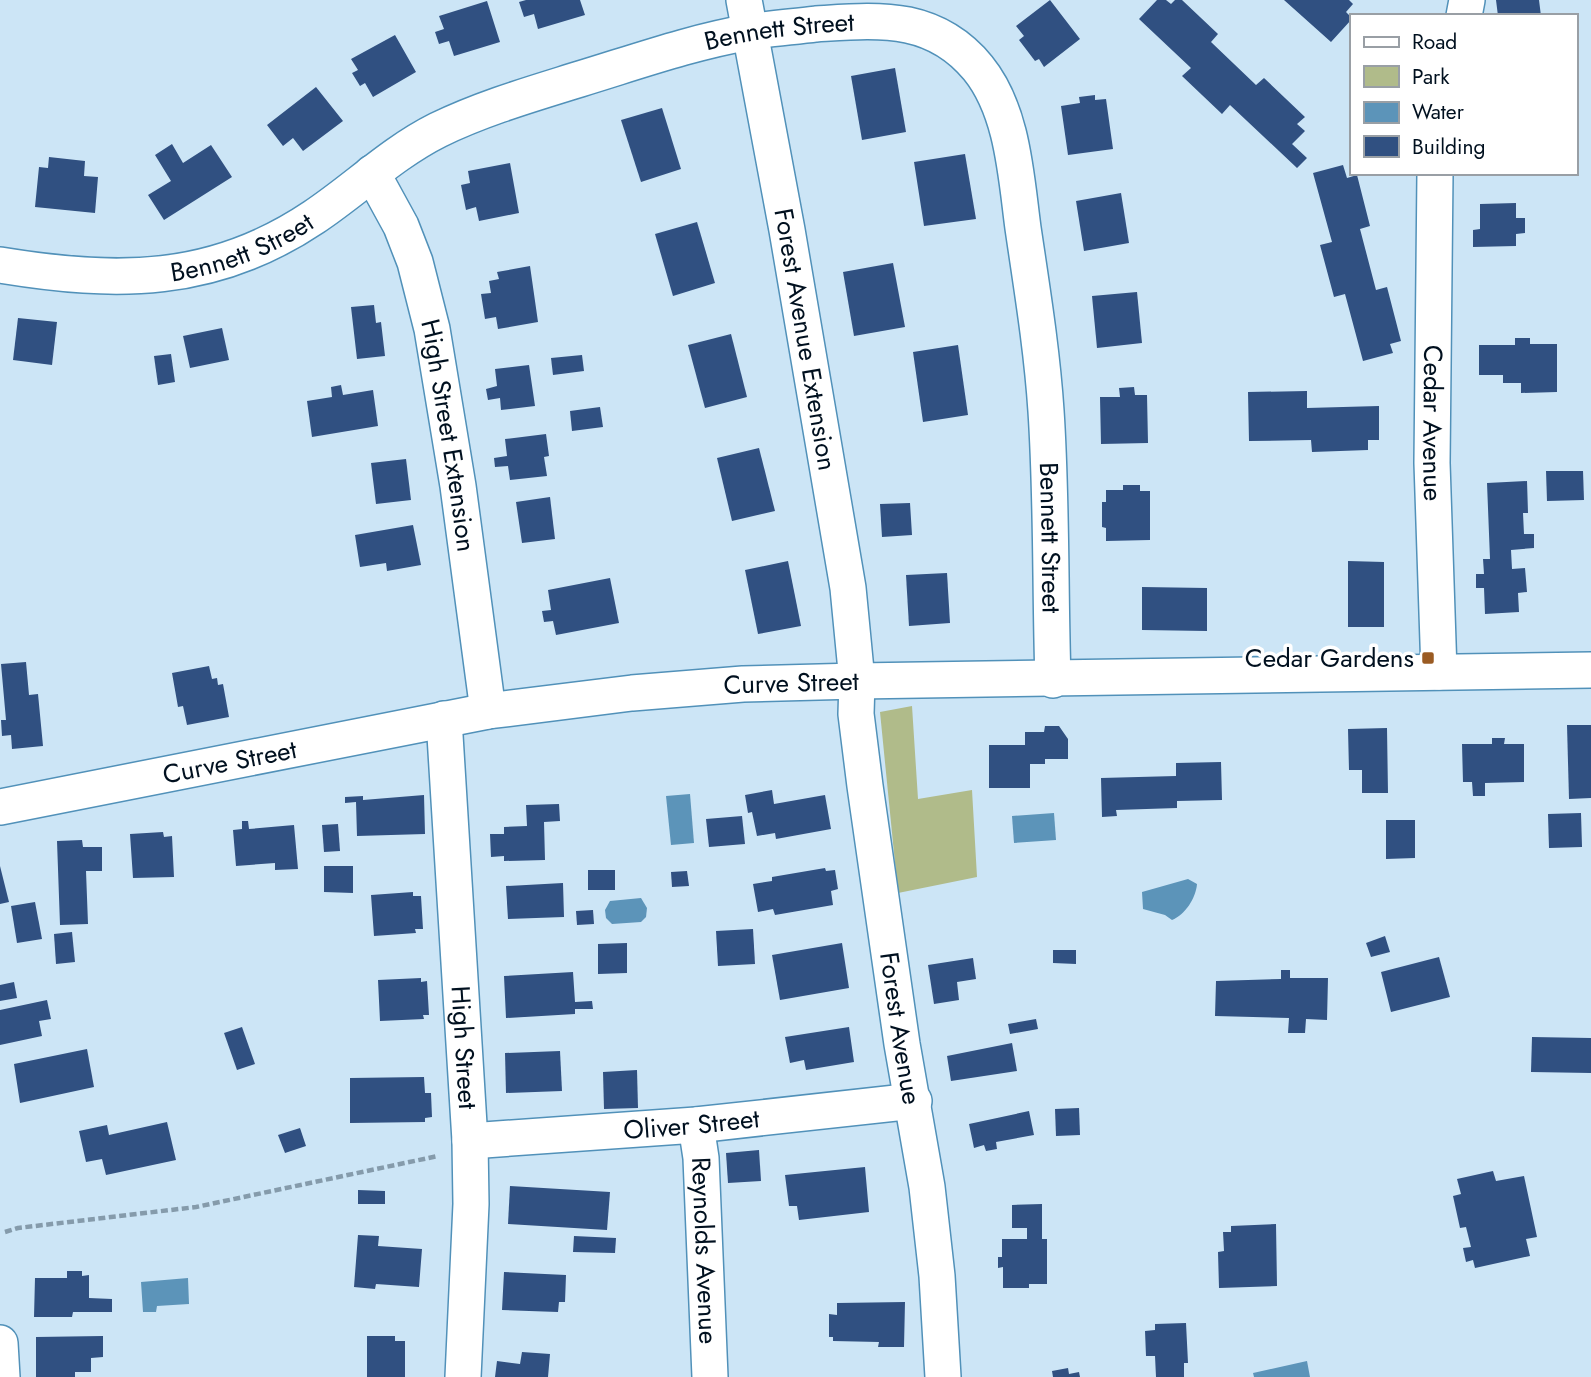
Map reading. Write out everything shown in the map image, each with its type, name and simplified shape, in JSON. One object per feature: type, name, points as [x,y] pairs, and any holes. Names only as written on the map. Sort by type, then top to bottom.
[{"type":"street","name":"Bennett Street","points":[[0,265],[105,277],[140,276],[201,268],[238,257],[312,219],[404,150],[466,117],[652,56],[747,16],[839,22],[876,21],[910,25],[938,34],[961,50],[981,71],[1006,127],[1014,166],[1042,358],[1049,465],[1053,680]]},
{"type":"street","name":"Forest Avenue Extension","points":[[747,16],[841,537],[857,681]]},
{"type":"street","name":"High Street Extension","points":[[372,173],[401,226],[415,262],[432,329],[458,486],[488,711]]},
{"type":"street","name":"Cedar Avenue","points":[[1435,175],[1432,451],[1439,672]]},
{"type":"street","name":"Curve Street","points":[[0,807],[488,711],[645,692],[743,684],[857,681],[1591,670]]},
{"type":"street","name":"Forest Avenue","points":[[857,681],[856,714],[872,841],[902,1044],[928,1187],[943,1377]]},
{"type":"street","name":"High Street","points":[[444,719],[470,1148],[469,1259],[463,1377]]},
{"type":"street","name":"Oliver Street","points":[[470,1148],[914,1101]]},
{"type":"street","name":"Reynolds Avenue","points":[[696,1125],[701,1171],[710,1377]]},
{"type":"street","points":[[0,1343],[2,1377]]},
{"type":"path","points":[[5,1232],[96,1217],[196,1207],[470,1148]]},
{"type":"green space","points":[[912,706],[918,799],[972,790],[977,877],[898,893],[880,712]]},
{"type":"water","points":[[690,794],[694,843],[671,845],[666,796]]},
{"type":"water","points":[[1054,813],[1056,840],[1014,843],[1012,816]]},
{"type":"water","points":[[1188,879],[1197,884],[1196,889],[1189,905],[1177,918],[1172,920],[1165,915],[1143,909],[1142,892]]},
{"type":"water","points":[[641,898],[647,908],[646,917],[641,922],[612,924],[606,918],[605,910],[610,901]]},
{"type":"water","points":[[188,1278],[189,1304],[157,1306],[156,1312],[143,1312],[141,1282]]},
{"type":"water","points":[[1307,1361],[1310,1377],[1254,1377],[1253,1373]]},
{"type":"building","points":[[580,0],[585,15],[538,29],[534,14],[524,17],[519,2]]},
{"type":"building","points":[[1050,0],[1080,39],[1044,67],[1039,59],[1035,61],[1019,40],[1024,36],[1016,26]]},
{"type":"building","points":[[1157,0],[1166,0],[1171,4],[1175,0],[1182,0],[1218,34],[1211,42],[1256,85],[1264,78],[1305,117],[1297,124],[1305,131],[1292,144],[1307,158],[1297,168],[1230,105],[1222,114],[1182,76],[1191,68],[1139,19]]},
{"type":"building","points":[[1284,0],[1349,0],[1353,4],[1346,12],[1350,21],[1331,42]]},
{"type":"building","points":[[1496,0],[1539,0],[1541,14],[1498,14]]},
{"type":"building","points":[[487,1],[500,42],[454,56],[449,41],[439,44],[435,32],[444,29],[439,16]]},
{"type":"building","points":[[395,35],[416,72],[373,97],[365,83],[360,86],[352,73],[358,70],[351,59]]},
{"type":"building","points":[[895,68],[906,132],[862,140],[851,76]]},
{"type":"building","points":[[316,87],[343,121],[303,151],[293,138],[283,146],[267,125]]},
{"type":"building","points":[[1095,95],[1095,100],[1106,99],[1113,149],[1068,155],[1061,106],[1080,103],[1079,97]]},
{"type":"building","points":[[662,108],[681,169],[641,182],[621,120]]},
{"type":"building","points":[[172,144],[183,163],[211,145],[232,177],[164,220],[148,195],[171,181],[155,155]]},
{"type":"building","points":[[965,154],[976,219],[924,226],[914,162]]},
{"type":"building","points":[[49,157],[85,161],[84,176],[98,177],[95,213],[35,207],[39,167],[48,168]]},
{"type":"building","points":[[510,163],[519,213],[479,221],[476,207],[466,210],[461,185],[470,183],[468,171]]},
{"type":"building","points":[[1343,165],[1347,178],[1357,175],[1370,226],[1360,229],[1376,290],[1387,287],[1401,341],[1390,344],[1393,353],[1363,361],[1345,294],[1334,297],[1320,245],[1332,242],[1313,173]]},
{"type":"building","points":[[1121,193],[1129,243],[1084,251],[1076,201]]},
{"type":"building","points":[[1516,203],[1516,218],[1525,218],[1525,233],[1516,234],[1516,246],[1473,247],[1473,230],[1480,229],[1480,204]]},
{"type":"building","points":[[697,222],[715,283],[673,296],[655,234]]},
{"type":"building","points":[[893,263],[905,327],[854,336],[843,272]]},
{"type":"building","points":[[530,266],[538,322],[498,329],[496,317],[485,319],[481,294],[491,293],[489,281],[499,279],[497,272]]},
{"type":"building","points":[[1137,292],[1142,343],[1097,348],[1092,296]]},
{"type":"building","points":[[374,305],[376,323],[381,322],[385,356],[357,359],[351,307]]},
{"type":"building","points":[[18,318],[57,322],[52,365],[13,360]]},
{"type":"building","points":[[222,328],[229,360],[190,368],[183,336]]},
{"type":"building","points":[[731,334],[747,397],[705,408],[688,345]]},
{"type":"building","points":[[1515,338],[1530,338],[1530,344],[1557,344],[1557,392],[1521,393],[1521,383],[1503,383],[1503,375],[1479,375],[1479,345],[1515,345]]},
{"type":"building","points":[[958,345],[968,415],[923,422],[913,352]]},
{"type":"building","points":[[171,354],[175,382],[158,385],[154,356]]},
{"type":"building","points":[[582,355],[584,371],[553,375],[551,358]]},
{"type":"building","points":[[529,365],[535,406],[501,410],[500,398],[488,400],[486,389],[497,386],[495,369]]},
{"type":"building","points":[[341,385],[343,395],[373,390],[378,426],[312,437],[307,401],[332,397],[331,387]]},
{"type":"building","points":[[1134,387],[1135,395],[1147,395],[1148,443],[1101,444],[1100,397],[1120,397],[1119,388]]},
{"type":"building","points":[[1307,391],[1307,408],[1379,406],[1379,440],[1368,440],[1368,450],[1312,452],[1311,440],[1249,441],[1248,392]]},
{"type":"building","points":[[600,407],[603,427],[572,431],[570,411]]},
{"type":"building","points":[[546,434],[549,456],[544,457],[547,476],[510,480],[508,466],[495,467],[494,458],[507,456],[505,439]]},
{"type":"building","points":[[759,448],[775,511],[732,521],[717,458]]},
{"type":"building","points":[[406,459],[411,500],[376,504],[371,463]]},
{"type":"building","points":[[1546,471],[1583,471],[1584,500],[1547,501]]},
{"type":"building","points":[[1527,481],[1528,513],[1523,513],[1524,534],[1534,534],[1534,548],[1511,550],[1512,569],[1525,568],[1527,592],[1518,593],[1519,612],[1485,614],[1484,588],[1476,588],[1476,574],[1484,574],[1483,559],[1490,559],[1487,483]]},
{"type":"building","points":[[1123,485],[1140,485],[1140,491],[1150,491],[1150,540],[1106,541],[1106,528],[1102,527],[1102,502],[1106,502],[1106,490],[1123,490]]},
{"type":"building","points":[[550,497],[555,539],[522,543],[516,502]]},
{"type":"building","points":[[910,503],[912,535],[882,537],[880,504]]},
{"type":"building","points":[[413,525],[421,565],[387,571],[386,563],[360,567],[355,535]]},
{"type":"building","points":[[788,561],[801,626],[758,634],[745,570]]},
{"type":"building","points":[[1348,561],[1384,562],[1384,627],[1348,627]]},
{"type":"building","points":[[947,573],[950,623],[909,626],[906,575]]},
{"type":"building","points":[[610,578],[619,623],[556,635],[553,621],[544,622],[542,611],[551,610],[548,590]]},
{"type":"building","points":[[1142,587],[1207,588],[1207,631],[1142,630]]},
{"type":"building","points":[[26,662],[29,695],[38,694],[43,746],[12,749],[11,735],[2,736],[1,720],[6,720],[1,664]]},
{"type":"building","points":[[209,666],[212,679],[217,678],[218,685],[223,684],[229,717],[187,725],[183,706],[178,707],[172,673]]},
{"type":"building","points":[[1567,725],[1591,725],[1591,798],[1569,799]]},
{"type":"building","points":[[1045,726],[1059,726],[1068,739],[1068,759],[1045,759],[1045,764],[1030,764],[1030,788],[989,788],[989,745],[1025,745],[1025,732],[1044,732]]},
{"type":"building","points":[[1387,728],[1388,793],[1362,793],[1362,770],[1349,770],[1348,729]]},
{"type":"building","points":[[1492,738],[1505,738],[1504,744],[1524,744],[1524,782],[1485,783],[1485,796],[1473,796],[1472,782],[1463,782],[1462,744],[1492,744]]},
{"type":"building","points":[[1221,762],[1222,800],[1177,801],[1177,808],[1116,810],[1117,816],[1102,817],[1101,778],[1176,776],[1176,763]]},
{"type":"building","points":[[772,790],[774,804],[825,795],[831,829],[776,839],[775,833],[757,836],[752,812],[748,813],[745,795]]},
{"type":"building","points":[[424,795],[425,834],[357,836],[356,802],[345,803],[345,797],[363,796],[363,800]]},
{"type":"building","points":[[559,804],[560,821],[544,822],[545,860],[504,861],[504,856],[491,857],[490,834],[504,834],[504,827],[527,826],[526,805]]},
{"type":"building","points":[[1581,813],[1582,847],[1549,848],[1548,814]]},
{"type":"building","points":[[742,816],[745,844],[709,847],[706,819]]},
{"type":"building","points":[[1386,820],[1415,820],[1415,858],[1386,859]]},
{"type":"building","points":[[242,821],[248,821],[249,829],[294,825],[298,869],[275,870],[275,863],[236,866],[233,830],[242,829]]},
{"type":"building","points":[[338,824],[340,851],[324,852],[322,825]]},
{"type":"building","points":[[163,832],[164,837],[172,836],[174,877],[133,878],[130,834]]},
{"type":"building","points":[[82,840],[83,847],[102,847],[102,871],[86,871],[88,924],[60,925],[57,841]]},
{"type":"building","points":[[0,866],[9,902],[0,904]]},
{"type":"building","points":[[324,866],[353,866],[353,893],[324,892]]},
{"type":"building","points":[[825,868],[826,871],[835,870],[838,889],[831,891],[833,905],[775,915],[773,909],[758,912],[753,884],[772,881],[772,877]]},
{"type":"building","points":[[588,870],[615,870],[615,890],[588,890]]},
{"type":"building","points":[[687,871],[689,886],[672,887],[671,872]]},
{"type":"building","points":[[563,883],[564,917],[508,919],[506,886]]},
{"type":"building","points":[[413,892],[413,896],[421,896],[423,929],[415,929],[416,933],[374,936],[371,895]]},
{"type":"building","points":[[35,902],[42,939],[17,943],[11,906]]},
{"type":"building","points":[[593,910],[594,924],[577,925],[576,911]]},
{"type":"building","points":[[753,929],[755,964],[718,966],[716,931]]},
{"type":"building","points":[[72,932],[75,962],[56,964],[54,934]]},
{"type":"building","points":[[1385,936],[1390,952],[1371,957],[1366,943]]},
{"type":"building","points":[[627,943],[627,973],[598,974],[598,944]]},
{"type":"building","points":[[842,943],[849,988],[780,1000],[772,955]]},
{"type":"building","points":[[1053,950],[1076,950],[1076,964],[1053,963]]},
{"type":"building","points":[[1439,957],[1450,997],[1391,1012],[1381,972]]},
{"type":"building","points":[[973,958],[976,979],[957,982],[959,1000],[934,1004],[928,965]]},
{"type":"building","points":[[1281,970],[1290,970],[1290,978],[1328,978],[1327,1020],[1306,1019],[1305,1033],[1288,1033],[1289,1018],[1215,1016],[1216,981],[1281,979]]},
{"type":"building","points":[[573,972],[575,1002],[592,1001],[593,1009],[575,1009],[575,1014],[506,1018],[504,976]]},
{"type":"building","points":[[421,978],[421,982],[427,981],[429,1015],[423,1015],[424,1019],[380,1021],[378,980]]},
{"type":"building","points":[[14,982],[17,998],[0,1001],[0,985]]},
{"type":"building","points":[[47,1000],[51,1019],[39,1021],[42,1036],[0,1045],[0,1010]]},
{"type":"building","points":[[1036,1019],[1038,1029],[1010,1034],[1008,1024]]},
{"type":"building","points":[[242,1027],[255,1064],[237,1070],[224,1033]]},
{"type":"building","points":[[849,1027],[854,1062],[806,1070],[804,1060],[790,1063],[785,1037]]},
{"type":"building","points":[[1532,1037],[1591,1038],[1591,1073],[1531,1072]]},
{"type":"building","points":[[1012,1043],[1017,1071],[951,1081],[947,1056]]},
{"type":"building","points":[[87,1049],[94,1087],[20,1103],[14,1064]]},
{"type":"building","points":[[560,1051],[562,1091],[506,1093],[505,1053]]},
{"type":"building","points":[[637,1070],[638,1108],[604,1109],[603,1072]]},
{"type":"building","points":[[424,1077],[425,1093],[431,1093],[432,1117],[425,1118],[425,1122],[350,1123],[350,1078]]},
{"type":"building","points":[[1079,1108],[1080,1135],[1056,1136],[1055,1109]]},
{"type":"building","points":[[1029,1111],[1034,1135],[996,1142],[997,1149],[986,1151],[984,1145],[974,1148],[969,1124]]},
{"type":"building","points":[[167,1122],[176,1160],[106,1175],[102,1159],[86,1162],[79,1131],[107,1125],[109,1135]]},
{"type":"building","points":[[300,1128],[306,1146],[285,1153],[278,1135]]},
{"type":"building","points":[[759,1150],[761,1181],[728,1183],[726,1153]]},
{"type":"building","points":[[865,1167],[869,1212],[799,1220],[797,1206],[789,1206],[785,1175]]},
{"type":"building","points":[[1493,1171],[1496,1181],[1524,1176],[1537,1237],[1526,1239],[1530,1256],[1475,1268],[1473,1260],[1466,1262],[1463,1248],[1471,1247],[1466,1227],[1460,1228],[1453,1196],[1461,1194],[1457,1179]]},
{"type":"building","points":[[510,1186],[610,1192],[607,1230],[508,1224]]},
{"type":"building","points":[[358,1190],[385,1191],[385,1204],[358,1204]]},
{"type":"building","points":[[1042,1204],[1042,1239],[1047,1239],[1047,1284],[1029,1284],[1029,1288],[1003,1288],[1003,1267],[998,1268],[998,1257],[1002,1257],[1002,1239],[1027,1239],[1027,1228],[1012,1228],[1012,1205]]},
{"type":"building","points":[[1276,1224],[1277,1286],[1219,1288],[1218,1252],[1224,1251],[1223,1232],[1231,1232],[1231,1226]]},
{"type":"building","points":[[358,1235],[379,1236],[378,1246],[422,1249],[419,1287],[376,1284],[375,1289],[354,1287]]},
{"type":"building","points":[[574,1236],[616,1238],[615,1253],[573,1252]]},
{"type":"building","points":[[67,1271],[82,1271],[82,1276],[89,1275],[89,1298],[112,1299],[112,1312],[73,1312],[72,1317],[34,1317],[35,1278],[67,1278]]},
{"type":"building","points":[[504,1272],[566,1275],[565,1302],[559,1302],[558,1312],[502,1310]]},
{"type":"building","points":[[905,1302],[904,1347],[878,1347],[879,1342],[833,1341],[833,1337],[829,1337],[829,1314],[837,1315],[837,1303]]},
{"type":"building","points":[[1186,1323],[1188,1363],[1184,1363],[1184,1377],[1156,1377],[1155,1356],[1146,1356],[1145,1331],[1155,1330],[1155,1324]]},
{"type":"building","points":[[103,1336],[103,1357],[91,1358],[91,1372],[75,1372],[75,1377],[36,1377],[36,1337]]},
{"type":"building","points":[[367,1336],[395,1336],[395,1341],[405,1341],[405,1377],[367,1377]]},
{"type":"building","points":[[522,1352],[550,1354],[548,1377],[495,1377],[497,1361],[520,1364]]},
{"type":"building","points":[[1068,1368],[1069,1374],[1079,1372],[1080,1377],[1053,1377],[1052,1371]]},
{"type":"place","name":"Cedar Gardens","points":[[1428,658]]}]
